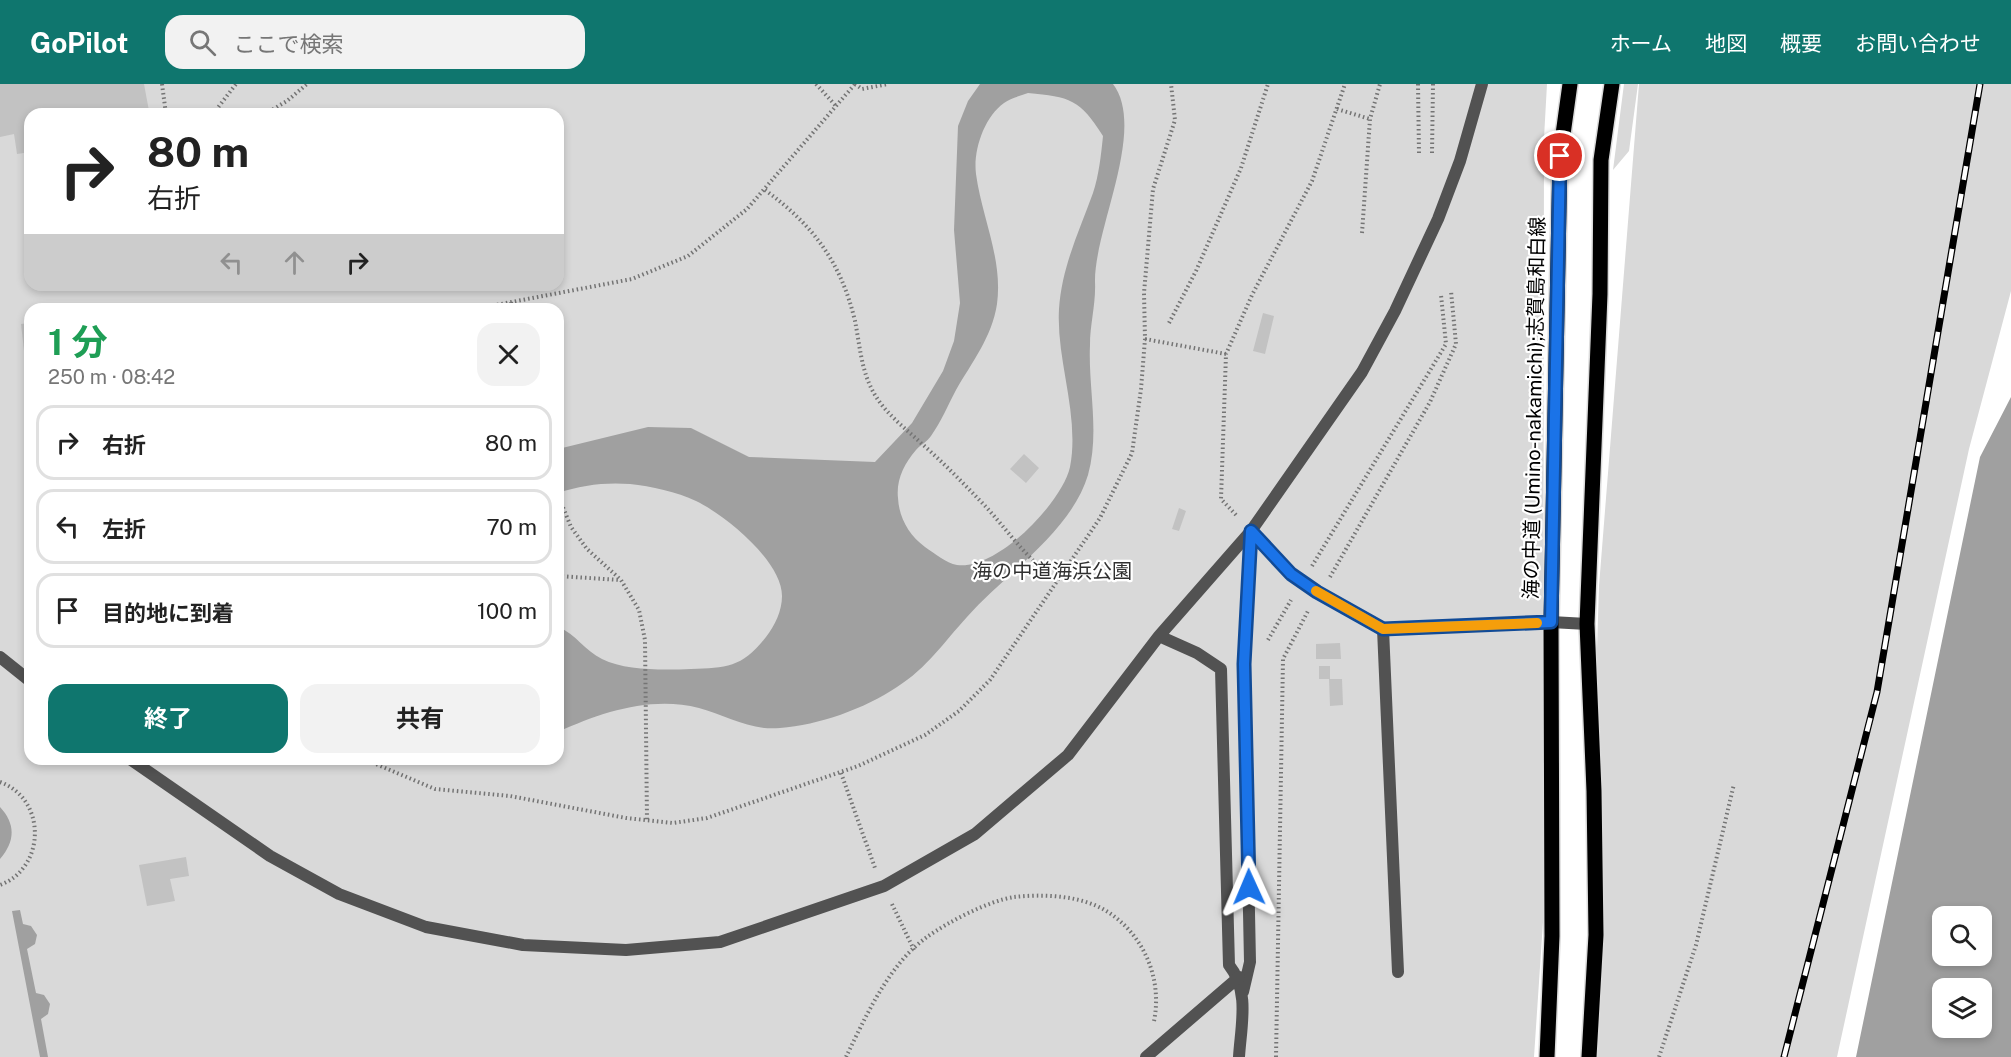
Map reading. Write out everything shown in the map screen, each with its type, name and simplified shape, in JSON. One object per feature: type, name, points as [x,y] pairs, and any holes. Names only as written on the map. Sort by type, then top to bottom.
[{"type":"main road","name":"海の中道 (Umino-nakamichi);志賀島和白線","points":[[1547,1057],[1552,936],[1551,622],[1560,156],[1570,84]]},
{"type":"main road","points":[[1589,1057],[1596,935],[1594,791],[1587,624],[1600,294],[1601,160],[1612,84]]},
{"type":"street","points":[[139,765],[270,856],[339,894],[426,927],[523,945],[626,950],[720,942],[884,886],[975,834],[1068,755],[1159,636],[1251,531],[1362,372],[1395,311],[1442,209],[1460,161],[1482,84]]},
{"type":"street","points":[[1251,531],[1291,574],[1317,592],[1383,629],[1551,622],[1587,624]]},
{"type":"street","points":[[1239,1057],[1243,992],[1250,962],[1244,664],[1251,531]]},
{"type":"street","points":[[1383,629],[1398,972]]},
{"type":"street","points":[[1159,636],[1197,653],[1221,669],[1229,965],[1239,977],[1243,992]]},
{"type":"street","points":[[0,657],[24,676]]},
{"type":"street","points":[[1146,1057],[1239,977]]},
{"type":"path","points":[[162,84],[165,108]]},
{"type":"path","points":[[218,108],[236,84]]},
{"type":"path","points":[[276,108],[307,84]]},
{"type":"path","points":[[816,84],[836,106]]},
{"type":"path","points":[[506,303],[632,279],[688,256],[747,209],[855,84],[862,88],[888,84]]},
{"type":"path","points":[[378,765],[435,789],[510,796],[673,823],[707,818],[841,773],[925,735],[959,711],[990,680],[1100,518],[1132,453],[1145,339],[1144,293],[1153,189],[1176,120],[1171,84]]},
{"type":"path","points":[[1169,323],[1196,271],[1241,168],[1268,84]]},
{"type":"path","points":[[1251,531],[1221,499],[1226,354],[1252,295],[1312,182],[1345,84]]},
{"type":"path","points":[[1362,233],[1370,119],[1380,84]]},
{"type":"path","points":[[1418,84],[1419,154]]},
{"type":"path","points":[[1432,153],[1433,84]]},
{"type":"path","points":[[1337,109],[1370,119]]},
{"type":"path","points":[[765,190],[794,211],[815,234],[839,272],[854,317],[868,382],[885,411],[923,444],[1029,556],[1057,579]]},
{"type":"path","points":[[1276,1057],[1283,659],[1317,592],[1333,573],[1430,402],[1452,354],[1456,344],[1450,291]]},
{"type":"path","points":[[1264,646],[1446,344],[1441,295]]},
{"type":"path","points":[[1145,339],[1226,354]]},
{"type":"path","points":[[564,510],[571,527],[621,580],[639,610],[645,640],[647,820]]},
{"type":"path","points":[[564,576],[621,580]]},
{"type":"path","points":[[841,773],[871,860],[914,950]]},
{"type":"path","points":[[0,782],[18,792],[29,806],[35,823],[36,841],[31,857],[21,872],[0,885]]},
{"type":"path","points":[[1659,1057],[1696,945],[1734,784]]},
{"type":"path","points":[[846,1057],[871,1005],[894,973],[926,938],[966,914],[1012,897],[1057,896],[1102,909],[1139,940],[1152,972],[1157,1007],[1146,1057]]},
{"type":"green space","name":"海の中道海浜公園","points":[[0,84],[1547,84],[1544,138],[1543,922],[1534,1057],[0,1057]]},
{"type":"green space","points":[[1624,84],[1638,84],[1629,151],[1613,170]]},
{"type":"green space","points":[[1639,84],[2011,84],[2011,291],[1969,449],[1837,1057],[1584,1057],[1599,586]]},
{"type":"shaded area","points":[[980,84],[1113,84],[1122,103],[1124,126],[1122,152],[1102,235],[1095,282],[1090,361],[1093,426],[1091,459],[1088,475],[1079,496],[1067,515],[1052,534],[982,601],[917,672],[884,695],[856,709],[825,720],[769,728],[748,725],[699,708],[663,704],[645,705],[609,712],[564,730],[564,630],[596,656],[622,666],[657,669],[715,668],[742,660],[758,647],[775,623],[782,596],[773,568],[762,554],[736,528],[696,501],[664,490],[630,484],[612,483],[564,491],[564,448],[648,427],[691,428],[749,457],[875,462],[912,423],[943,371],[954,341],[960,303],[954,230],[958,126],[968,101]],"holes":[[[1028,93],[1054,96],[1073,102],[1080,107],[1103,136],[1095,186],[1067,264],[1059,309],[1061,348],[1072,428],[1070,467],[1054,498],[1025,532],[990,557],[973,564],[957,565],[944,560],[914,537],[900,512],[898,485],[908,461],[938,425],[981,349],[991,327],[997,304],[995,255],[976,174],[976,155],[981,135],[997,109],[1013,98]]]},
{"type":"shaded area","points":[[2011,397],[2011,1057],[1856,1057],[1980,457]]},
{"type":"shaded area","points":[[0,807],[9,820],[12,833],[9,846],[0,859]]},
{"type":"shaded area","points":[[20,910],[23,924],[31,926],[37,935],[35,944],[27,949],[36,993],[44,995],[50,1004],[48,1014],[41,1019],[48,1057],[40,1057],[12,911]]},
{"type":"building","points":[[0,84],[144,84],[148,108],[24,108],[24,153],[17,154],[14,134],[0,137]]},
{"type":"building","points":[[1263,313],[1274,316],[1265,354],[1253,351]]},
{"type":"building","points":[[21,324],[24,324],[24,351]]},
{"type":"building","points":[[1024,454],[1039,468],[1026,483],[1010,469]]},
{"type":"building","points":[[1179,508],[1186,511],[1179,531],[1172,529]]},
{"type":"building","points":[[1340,643],[1341,659],[1316,659],[1316,644]]},
{"type":"building","points":[[1319,666],[1330,666],[1330,679],[1342,679],[1343,705],[1330,706],[1329,679],[1319,679]]},
{"type":"building","points":[[186,857],[189,876],[170,879],[175,901],[147,906],[139,865]]},
{"type":"railway","points":[[1784,1057],[1877,692],[1980,84]]},
{"type":"slow traffic","points":[[1316,591],[1383,629],[1537,623]]},
{"type":"route","points":[[1249,887],[1244,664],[1251,531],[1291,574],[1317,592],[1383,629],[1551,622],[1560,156]]}]
